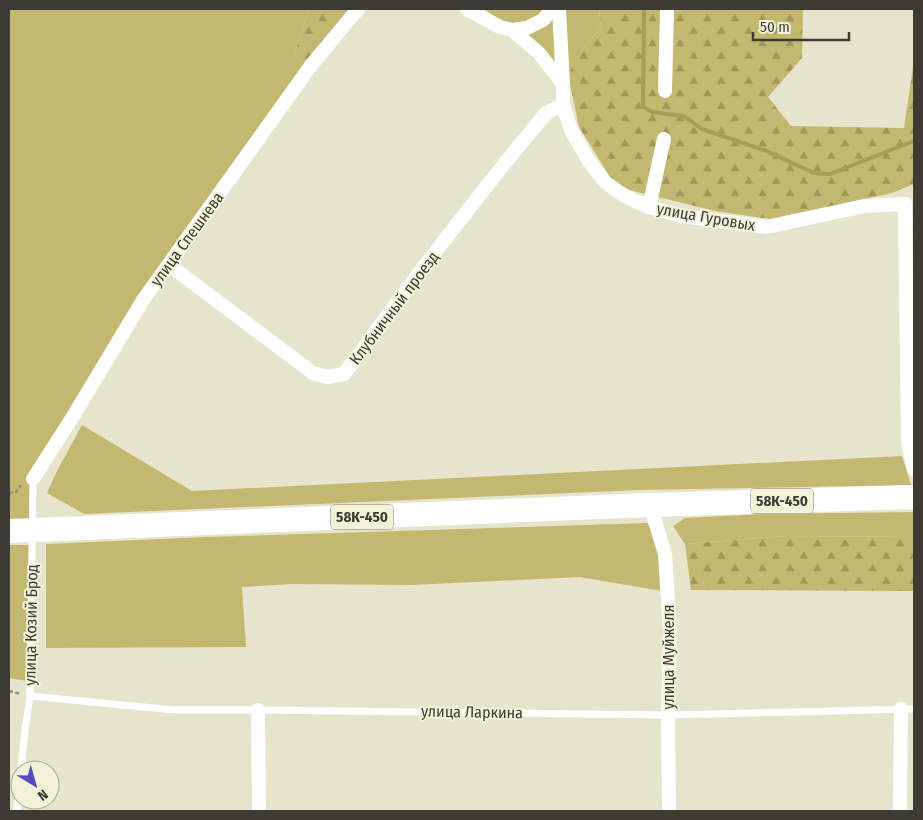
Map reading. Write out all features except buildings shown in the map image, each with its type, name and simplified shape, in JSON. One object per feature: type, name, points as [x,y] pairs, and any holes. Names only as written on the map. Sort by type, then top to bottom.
[{"type":"highway","name":"58К-450","points":[[9,531],[650,505],[914,497]]},
{"type":"street","name":"улица Спешнева","points":[[33,479],[143,300],[312,64],[358,9]]},
{"type":"street","points":[[467,9],[500,27],[512,30],[527,28],[543,20],[552,9]]},
{"type":"street","name":"улица Гуровых","points":[[559,9],[563,105],[571,130],[587,158],[604,181],[620,193],[649,207],[681,216],[766,227],[866,206],[910,201]]},
{"type":"street","points":[[665,92],[667,9]]},
{"type":"street","points":[[512,30],[539,53],[563,84]]},
{"type":"street","name":"Клубничный проезд","points":[[169,265],[313,373],[327,377],[344,374],[497,173],[546,113],[563,105]]},
{"type":"street","points":[[649,207],[664,140]]},
{"type":"street","points":[[910,201],[911,371],[908,442],[914,469]]},
{"type":"street","name":"улица Муйжеля","points":[[650,505],[665,554],[670,632],[668,715],[669,811]]},
{"type":"street","points":[[900,811],[907,709]]},
{"type":"street","points":[[258,710],[258,811]]},
{"type":"lane","name":"улица Козий Брод","points":[[22,760],[30,696],[33,479]]},
{"type":"lane","name":"улица Ларкина","points":[[30,696],[174,710],[668,715],[907,709]]},
{"type":"green space","points":[[9,9],[309,9],[294,55],[305,64],[166,266],[38,482],[32,499],[32,518],[9,521]]},
{"type":"green space","points":[[309,9],[351,9],[305,64],[294,55]]},
{"type":"green space","points":[[484,9],[599,9],[601,27],[579,54],[568,74]]},
{"type":"green space","points":[[599,9],[803,9],[802,58],[768,97],[791,126],[904,128],[914,60],[914,184],[892,193],[770,219],[715,211],[629,190],[612,180],[579,127],[568,74],[579,54],[601,27]]},
{"type":"green space","points":[[82,425],[192,491],[902,456],[911,485],[638,490],[84,514],[47,493]]},
{"type":"green space","points":[[914,512],[914,537],[784,536],[685,544],[673,526],[685,518],[762,514]]},
{"type":"green space","points":[[648,523],[660,553],[662,591],[580,577],[413,585],[292,584],[242,587],[246,647],[46,648],[46,544]]},
{"type":"green space","points":[[784,536],[914,537],[914,591],[691,590],[685,544]]},
{"type":"green space","points":[[9,545],[31,545],[35,669],[28,681],[9,678]]},
{"type":"waterway","points":[[644,9],[643,107],[652,112],[684,116],[702,129],[764,150],[814,173],[830,174],[914,141]]}]
